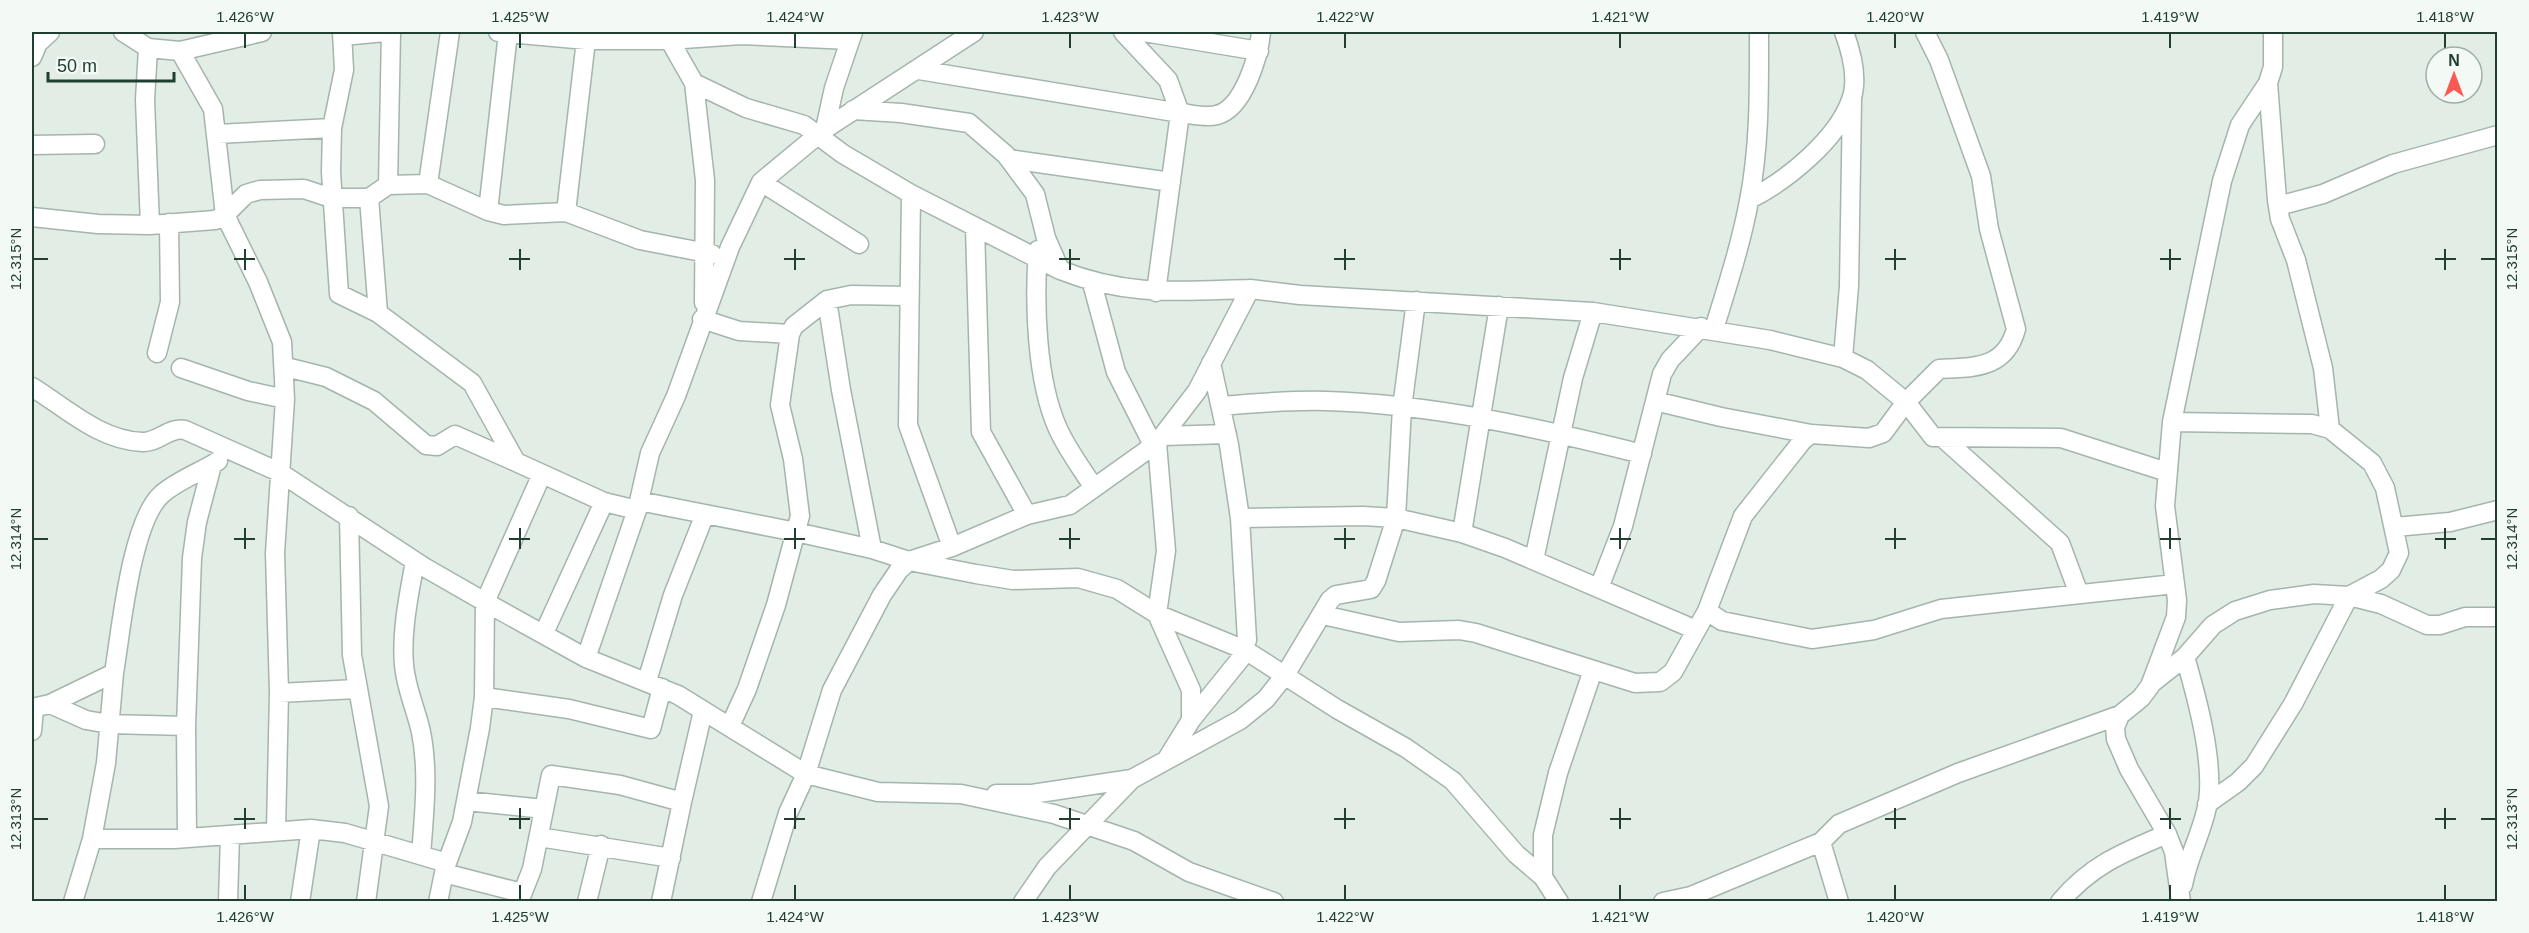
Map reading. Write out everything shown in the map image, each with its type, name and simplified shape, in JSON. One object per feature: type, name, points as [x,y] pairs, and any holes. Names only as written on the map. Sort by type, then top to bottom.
[{"type":"street","points":[[123,32],[148,48],[180,51],[262,32]]},
{"type":"street","points":[[385,32],[343,34],[344,70],[332,128],[332,198],[339,294],[378,313],[472,383],[516,462]]},
{"type":"street","points":[[388,185],[391,32]]},
{"type":"street","points":[[428,184],[450,32]]},
{"type":"street","points":[[488,211],[503,32],[566,35],[586,40],[667,36],[852,36],[822,132]]},
{"type":"street","points":[[586,658],[638,506],[650,453],[676,396],[725,258],[750,201],[761,182],[853,110],[974,32]]},
{"type":"street","points":[[1123,32],[1168,80],[1180,113],[1156,292]]},
{"type":"street","points":[[1144,32],[1259,51]]},
{"type":"street","points":[[918,70],[1206,116],[1221,113],[1240,95],[1259,51],[1261,32]]},
{"type":"street","points":[[1599,588],[1623,526],[1662,374],[1670,360],[1707,328],[1738,248],[1750,199],[1759,118],[1759,32]]},
{"type":"street","points":[[1843,358],[1849,286],[1853,67],[1844,32]]},
{"type":"street","points":[[1655,401],[1721,417],[1812,434],[1869,438],[1883,433],[1906,402],[1939,369],[1982,367],[2012,344],[2016,329],[1989,229],[1982,176],[1939,60],[1925,32]]},
{"type":"street","points":[[2273,32],[2272,67],[2268,83],[2273,174],[2278,206],[2296,260],[2324,368],[2330,429]]},
{"type":"street","points":[[667,36],[694,83],[705,180],[703,316]]},
{"type":"street","points":[[566,212],[586,40]]},
{"type":"street","points":[[148,48],[145,100],[150,225]]},
{"type":"street","points":[[180,51],[213,109],[225,215],[258,282],[282,342],[285,399],[274,554],[279,693],[276,830]]},
{"type":"street","points":[[694,83],[746,108],[822,132],[843,154],[911,194],[1060,270],[1092,283],[1131,291],[1250,289],[1593,312],[1707,328],[1843,358],[1866,370],[1906,402],[1933,437],[2044,436],[2061,438],[2167,472]]},
{"type":"street","points":[[2150,686],[2176,617],[2175,584],[2165,506],[2172,422],[2225,170],[2240,125],[2268,83]]},
{"type":"street","points":[[1750,199],[1773,188],[1796,170],[1819,147],[1852,99]]},
{"type":"street","points":[[853,110],[902,112],[969,123],[1009,159],[1035,194],[1046,238],[1060,270]]},
{"type":"street","points":[[217,134],[332,128]]},
{"type":"street","points":[[2278,206],[2323,194],[2393,164],[2498,135]]},
{"type":"street","points":[[32,145],[95,144]]},
{"type":"street","points":[[1009,159],[1170,182]]},
{"type":"street","points":[[761,182],[859,244]]},
{"type":"street","points":[[32,217],[98,224],[150,225],[215,220],[225,215],[246,194],[260,190],[304,189],[332,198],[369,198],[388,185],[428,184],[488,211],[516,215],[566,212],[640,240],[703,251],[725,258]]},
{"type":"street","points":[[911,194],[908,425],[952,547]]},
{"type":"street","points":[[369,198],[378,313]]},
{"type":"street","points":[[1041,219],[1038,259],[1038,323],[1049,404],[1058,430],[1094,488]]},
{"type":"street","points":[[157,353],[170,303],[169,223]]},
{"type":"street","points":[[975,228],[981,432],[1027,515]]},
{"type":"street","points":[[1092,283],[1116,372],[1158,441],[1166,552],[1157,614],[1191,690],[1191,720]]},
{"type":"street","points":[[760,902],[788,813],[806,774],[832,690],[882,595],[909,561],[952,547],[1027,515],[1070,505],[1158,441],[1197,391],[1250,289]]},
{"type":"street","points":[[730,726],[747,689],[772,616],[800,516],[793,459],[780,405],[790,334],[794,326],[827,300],[851,295],[908,296]]},
{"type":"street","points":[[827,300],[841,390],[872,549]]},
{"type":"street","points":[[1023,902],[1047,867],[1132,779],[1240,720],[1266,699],[1285,675],[1330,600],[1336,595],[1371,589],[1376,581],[1396,518],[1402,408],[1416,301]]},
{"type":"street","points":[[1462,533],[1499,306]]},
{"type":"street","points":[[1534,560],[1573,378],[1593,312]]},
{"type":"street","points":[[703,316],[739,331],[790,334]]},
{"type":"street","points":[[1167,759],[1191,720],[1245,650],[1240,518],[1227,434],[1212,363]]},
{"type":"street","points":[[285,367],[326,377],[374,401],[426,445],[437,446],[455,435],[604,502],[705,514],[872,549],[909,561],[1013,580],[1078,578],[1096,581],[1117,589],[1157,614],[1245,650],[1338,709],[1406,748],[1453,781],[1516,855],[1543,877],[1559,902]]},
{"type":"street","points":[[181,368],[248,391],[285,399]]},
{"type":"street","points":[[32,387],[95,429],[118,438],[151,441],[180,428],[279,472],[415,561],[485,602],[586,658],[654,685],[703,711],[806,774],[878,792],[962,794],[1032,794],[1132,779]]},
{"type":"street","points":[[1221,406],[1324,401],[1402,408],[1482,419],[1560,434],[1642,454]]},
{"type":"street","points":[[2172,422],[2312,424],[2330,429],[2372,463],[2385,488],[2395,527],[2398,553],[2391,570],[2381,579],[2349,596],[2293,704],[2254,765],[2238,782],[2207,804]]},
{"type":"street","points":[[1158,441],[1227,434]]},
{"type":"street","points":[[1323,615],[1399,632],[1459,630],[1476,633],[1635,683],[1660,682],[1673,672],[1707,611],[1743,516],[1781,465],[1812,434]]},
{"type":"street","points":[[1943,438],[2060,543],[2079,594]]},
{"type":"street","points":[[73,902],[92,839],[106,763],[114,673],[133,564],[144,524],[163,494],[235,452]]},
{"type":"street","points":[[187,838],[186,726],[192,558],[197,522],[212,465]]},
{"type":"street","points":[[438,902],[466,801],[484,697],[485,602],[542,474]]},
{"type":"street","points":[[544,633],[604,502]]},
{"type":"street","points":[[2395,527],[2450,522],[2498,510]]},
{"type":"street","points":[[484,697],[569,709],[651,729],[654,685],[673,595],[705,514]]},
{"type":"street","points":[[349,516],[349,616],[356,689],[379,806],[366,902]]},
{"type":"street","points":[[1240,518],[1363,516],[1396,518],[1462,533],[1534,560],[1696,630]]},
{"type":"street","points":[[415,561],[408,598],[404,663],[408,691],[417,717],[423,751],[424,819],[421,855]]},
{"type":"street","points":[[1707,611],[1722,621],[1812,639],[1874,630],[1941,609],[2053,599],[2175,584]]},
{"type":"street","points":[[1663,902],[1700,893],[1821,842],[1839,824],[1897,798],[2044,740],[2120,715],[2185,657],[2213,625],[2235,611],[2270,600],[2314,594],[2349,596],[2381,604],[2427,625],[2440,625],[2465,617],[2498,616]]},
{"type":"street","points":[[2180,900],[2187,863],[2207,804],[2206,748],[2199,705],[2185,657]]},
{"type":"street","points":[[1543,877],[1543,835],[1547,815],[1593,670]]},
{"type":"street","points":[[32,730],[39,707],[114,673]]},
{"type":"street","points":[[279,693],[356,689]]},
{"type":"street","points":[[39,707],[109,724],[186,726]]},
{"type":"street","points":[[661,902],[703,711]]},
{"type":"street","points":[[2120,715],[2115,727],[2116,739],[2129,770],[2167,834],[2174,852],[2180,900]]},
{"type":"street","points":[[92,839],[187,838],[311,829],[345,833],[421,855],[446,868],[520,897],[532,869],[549,778],[555,774],[620,785],[682,802]]},
{"type":"street","points":[[962,794],[1054,814],[1088,825],[1134,841],[1189,872],[1275,902]]},
{"type":"street","points":[[466,801],[544,809]]},
{"type":"street","points":[[300,902],[311,829]]},
{"type":"street","points":[[2060,902],[2085,874],[2114,856],[2167,834]]},
{"type":"street","points":[[228,902],[230,836]]},
{"type":"street","points":[[539,837],[672,858]]},
{"type":"street","points":[[1821,842],[1839,902]]},
{"type":"street","points":[[587,902],[600,845]]}]
